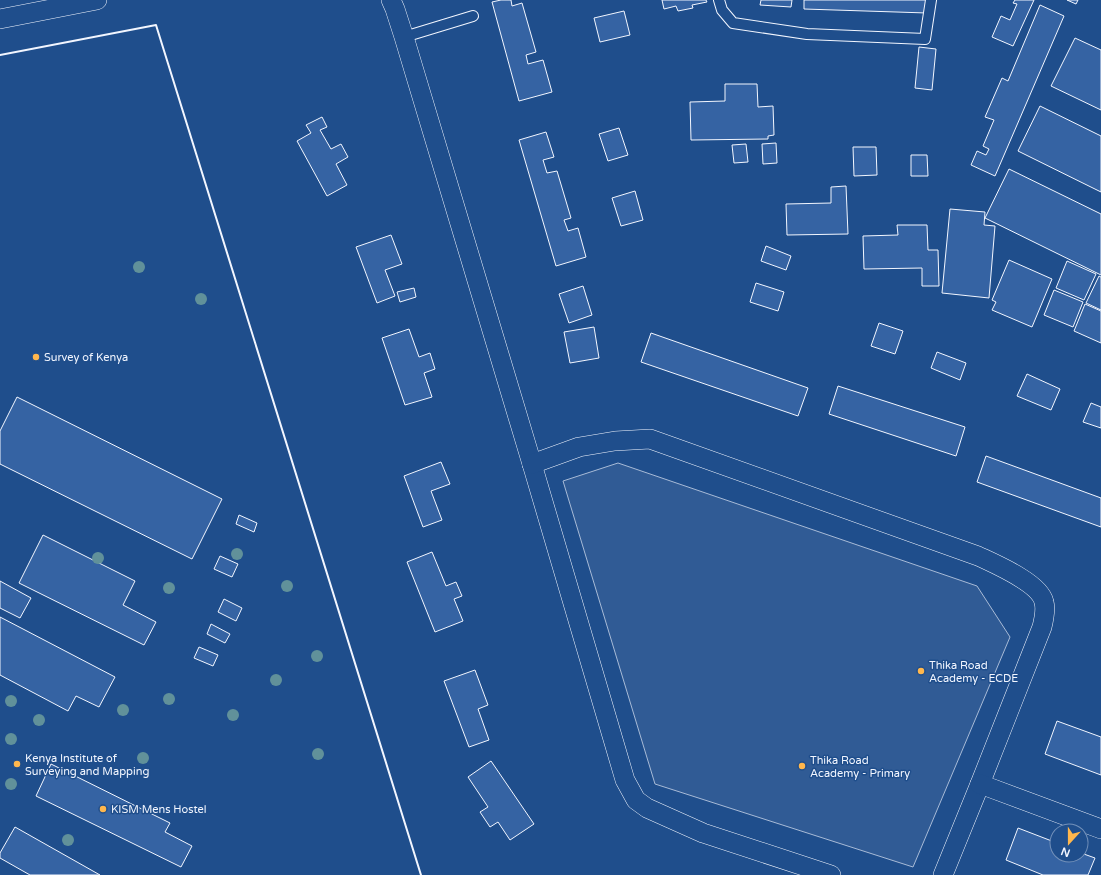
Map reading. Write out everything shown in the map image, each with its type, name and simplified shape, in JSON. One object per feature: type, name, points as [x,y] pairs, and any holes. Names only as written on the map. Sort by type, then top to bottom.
[{"type":"street","points":[[0,19],[97,0]]},
{"type":"street","points":[[391,0],[404,37],[625,780],[636,800],[647,808],[703,833],[831,875]]},
{"type":"street","points":[[532,464],[579,447],[615,441],[650,439],[978,556],[1025,580],[1040,593],[1044,601],[1045,610],[1042,627],[943,875]]},
{"type":"street","points":[[980,784],[1101,829]]},
{"type":"lane","points":[[719,0],[722,10],[733,23],[807,34],[925,39],[931,0]]},
{"type":"lane","points":[[404,37],[473,16]]},
{"type":"shaded area","points":[[618,463],[977,586],[1010,637],[913,867],[655,784],[563,481]]},
{"type":"building","points":[[511,0],[512,6],[522,3],[536,52],[526,55],[528,64],[543,60],[552,92],[519,101],[492,2]]},
{"type":"building","points":[[662,0],[706,0],[707,2],[692,5],[693,8],[678,11],[676,6],[664,9]]},
{"type":"building","points":[[761,0],[792,0],[791,7],[760,5]]},
{"type":"building","points":[[804,0],[928,0],[927,13],[804,9]]},
{"type":"building","points":[[1015,0],[1034,0],[1013,46],[992,37],[1001,16],[1010,20],[1017,4],[1013,3]]},
{"type":"building","points":[[1067,0],[1078,0],[1076,4]]},
{"type":"building","points":[[1040,5],[1064,16],[995,176],[971,165],[977,151],[986,155],[989,149],[983,146],[994,120],[985,117],[1002,78],[1008,81]]},
{"type":"building","points":[[624,11],[630,35],[600,42],[594,18]]},
{"type":"building","points":[[1075,38],[1101,50],[1101,110],[1051,86]]},
{"type":"building","points":[[919,47],[936,49],[932,90],[915,88]]},
{"type":"building","points":[[725,84],[757,84],[758,107],[773,106],[774,135],[768,136],[768,139],[691,140],[690,102],[725,101]]},
{"type":"building","points":[[1040,106],[1101,136],[1101,192],[1018,151]]},
{"type":"building","points":[[322,117],[327,127],[320,130],[331,149],[341,144],[348,157],[336,164],[347,185],[327,196],[297,141],[311,133],[306,125]]},
{"type":"building","points":[[619,128],[628,155],[608,161],[599,134]]},
{"type":"building","points":[[546,132],[554,157],[543,160],[547,173],[557,171],[571,218],[564,220],[568,231],[578,228],[586,257],[556,266],[519,140]]},
{"type":"building","points":[[776,143],[777,163],[763,164],[762,144]]},
{"type":"building","points":[[746,144],[748,162],[734,163],[732,145]]},
{"type":"building","points":[[853,147],[876,147],[877,175],[854,176]]},
{"type":"building","points":[[911,155],[927,155],[928,176],[911,176]]},
{"type":"building","points":[[1009,169],[1101,214],[1101,275],[985,218]]},
{"type":"building","points":[[846,186],[848,234],[787,235],[786,204],[831,203],[831,187]]},
{"type":"building","points":[[635,191],[643,220],[621,226],[612,198]]},
{"type":"building","points":[[950,209],[985,212],[984,225],[995,226],[989,298],[942,293]]},
{"type":"building","points":[[897,225],[927,225],[928,250],[938,250],[939,286],[922,286],[922,268],[864,269],[863,236],[898,235]]},
{"type":"building","points":[[391,235],[402,264],[385,270],[395,296],[377,303],[356,247]]},
{"type":"building","points":[[766,246],[791,256],[786,270],[761,261]]},
{"type":"building","points":[[1009,260],[1052,279],[1032,327],[992,310],[996,302],[992,300]]},
{"type":"building","points":[[1067,261],[1096,274],[1084,300],[1056,288]]},
{"type":"building","points":[[1099,276],[1101,277],[1101,310],[1086,303]]},
{"type":"building","points":[[756,283],[784,292],[778,311],[750,302]]},
{"type":"building","points":[[583,286],[592,315],[569,323],[559,294]]},
{"type":"building","points":[[414,288],[416,297],[400,302],[397,292]]},
{"type":"building","points":[[1054,290],[1083,302],[1073,327],[1044,315]]},
{"type":"building","points":[[1085,304],[1101,311],[1101,343],[1074,331]]},
{"type":"building","points":[[879,323],[903,331],[895,354],[871,346]]},
{"type":"building","points":[[594,327],[599,358],[570,363],[564,332]]},
{"type":"building","points":[[409,329],[419,357],[430,353],[435,369],[424,373],[432,397],[405,405],[382,338]]},
{"type":"building","points":[[651,333],[808,388],[798,416],[641,362]]},
{"type":"building","points":[[937,352],[966,363],[960,380],[931,368]]},
{"type":"building","points":[[1027,374],[1060,389],[1051,410],[1017,396]]},
{"type":"building","points":[[838,386],[965,427],[956,456],[829,414]]},
{"type":"building","points":[[17,397],[222,499],[192,559],[0,464],[0,431]]},
{"type":"building","points":[[1091,403],[1101,407],[1101,428],[1083,422]]},
{"type":"building","points":[[986,456],[1101,498],[1101,527],[977,482]]},
{"type":"building","points":[[441,462],[450,484],[431,491],[442,520],[423,527],[404,476]]},
{"type":"building","points":[[239,515],[257,523],[254,532],[236,524]]},
{"type":"building","points":[[43,535],[135,581],[123,605],[156,622],[144,645],[19,583]]},
{"type":"building","points":[[432,552],[446,586],[456,582],[462,596],[454,599],[463,621],[435,632],[407,562]]},
{"type":"building","points":[[220,556],[238,564],[232,577],[214,569]]},
{"type":"building","points":[[0,581],[31,598],[20,618],[0,608]]},
{"type":"building","points":[[224,599],[242,608],[236,621],[218,612]]},
{"type":"building","points":[[0,617],[115,677],[99,707],[76,696],[68,711],[0,675]]},
{"type":"building","points":[[211,624],[230,634],[225,643],[207,634]]},
{"type":"building","points":[[199,647],[218,655],[213,666],[194,658]]},
{"type":"building","points":[[475,670],[488,705],[478,709],[489,740],[469,747],[444,681]]},
{"type":"building","points":[[1057,721],[1101,737],[1101,775],[1045,754]]},
{"type":"building","points":[[491,761],[534,824],[510,840],[498,822],[490,827],[480,812],[488,807],[468,777]]},
{"type":"building","name":"KISM Mens Hostel","points":[[51,764],[170,823],[165,832],[192,846],[181,867],[36,796]]},
{"type":"building","points":[[15,827],[100,875],[30,875],[0,858],[0,853]]},
{"type":"building","points":[[1018,828],[1049,840],[1049,863],[1089,863],[1089,856],[1095,858],[1088,875],[1043,875],[1006,860]]},
{"type":"wall","points":[[0,55],[156,25],[421,875]]},
{"type":"place","name":"Survey of Kenya","points":[[36,357]]},
{"type":"place","name":"Thika Road Academy - ECDE","points":[[921,671]]},
{"type":"place","name":"Kenya Institute of Surveying and Mapping","points":[[17,764]]},
{"type":"place","name":"Thika Road Academy - Primary","points":[[802,766]]},
{"type":"place","name":"KISM Mens Hostel","points":[[103,809]]}]
